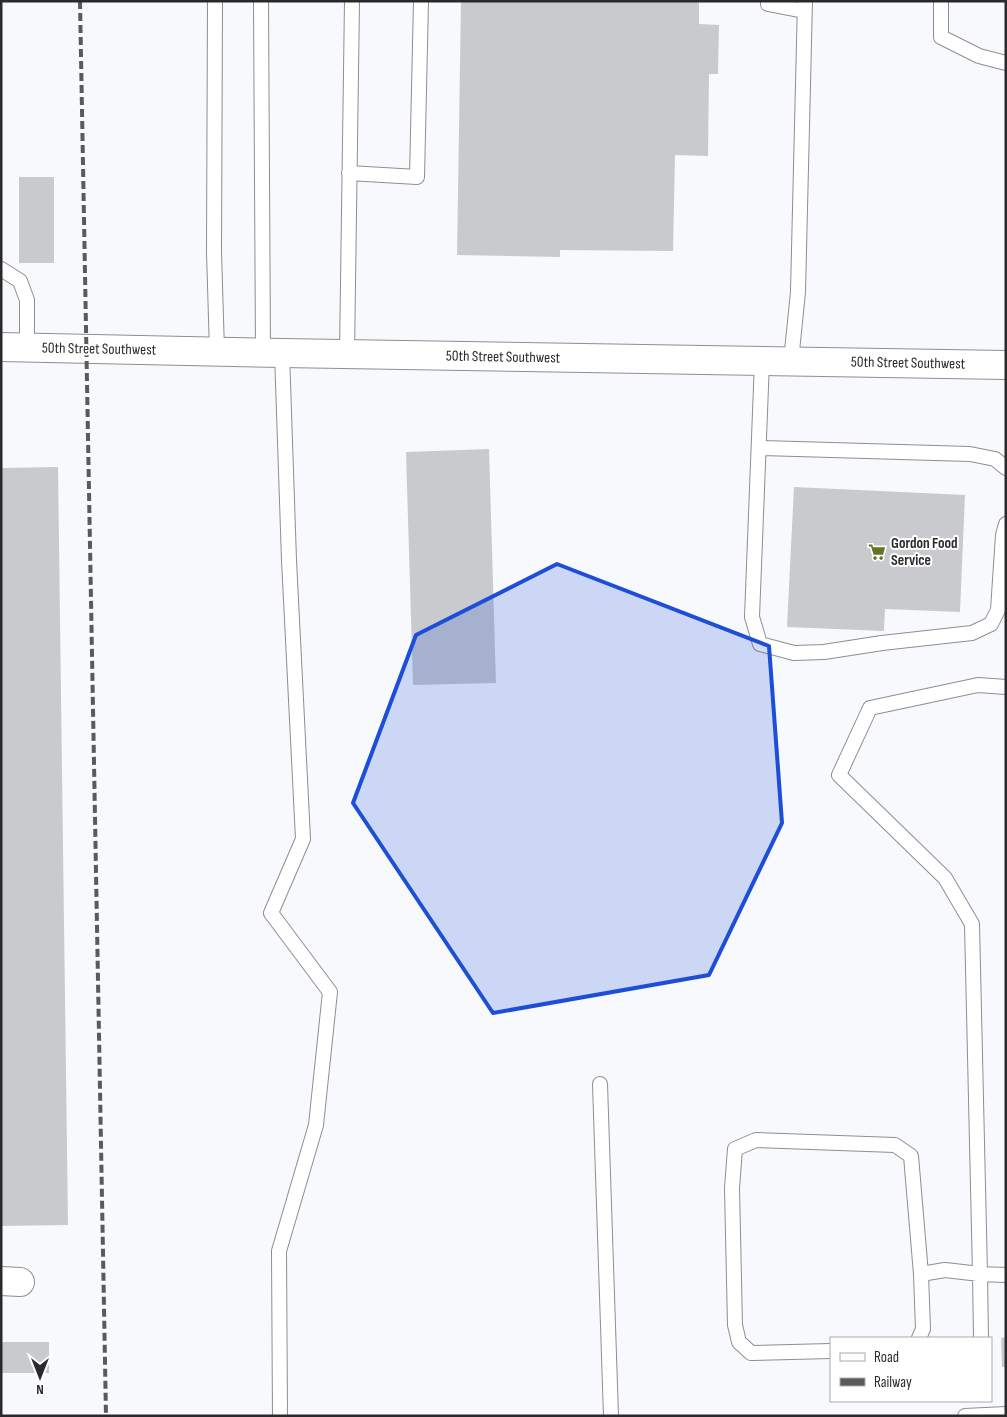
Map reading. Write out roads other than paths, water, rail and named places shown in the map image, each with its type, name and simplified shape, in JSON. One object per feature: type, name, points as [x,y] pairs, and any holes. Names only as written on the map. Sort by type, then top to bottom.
[{"type":"street","name":"50th Street Southwest","points":[[14,347],[1006,365]]},
{"type":"lane","points":[[215,1],[214,252],[217,351]]},
{"type":"lane","points":[[261,1],[272,353],[289,560],[303,839],[271,913],[330,992],[316,1125],[279,1251],[280,1416]]},
{"type":"lane","points":[[347,354],[352,1]]},
{"type":"lane","points":[[349,174],[417,177],[421,1]]},
{"type":"lane","points":[[768,1],[768,4],[805,6],[798,292],[791,362]]},
{"type":"lane","points":[[941,1],[941,38],[979,56],[1006,63]]},
{"type":"lane","points":[[1,269],[20,281],[27,300],[14,347]]},
{"type":"lane","points":[[762,361],[752,617],[760,644],[794,653],[824,652],[882,643],[972,633],[991,624],[998,610],[1003,535],[1006,524]]},
{"type":"lane","points":[[759,448],[970,454],[995,459],[1006,468]]},
{"type":"lane","points":[[981,1337],[972,924],[945,878],[839,775],[870,708],[978,685],[1006,688]]},
{"type":"lane","points":[[600,1084],[610,1416]]},
{"type":"lane","points":[[830,1351],[752,1353],[739,1342],[736,1325],[732,1188],[735,1149],[756,1140],[895,1145],[911,1156],[921,1274],[923,1329],[919,1337]]},
{"type":"lane","points":[[921,1274],[945,1270],[1006,1275]]},
{"type":"lane","points":[[965,1416],[983,1408],[1006,1414]]},
{"type":"railway","points":[[80,1],[106,1416]]},
{"type":"place","name":"Gordon Food Service","points":[[877,552]]}]
